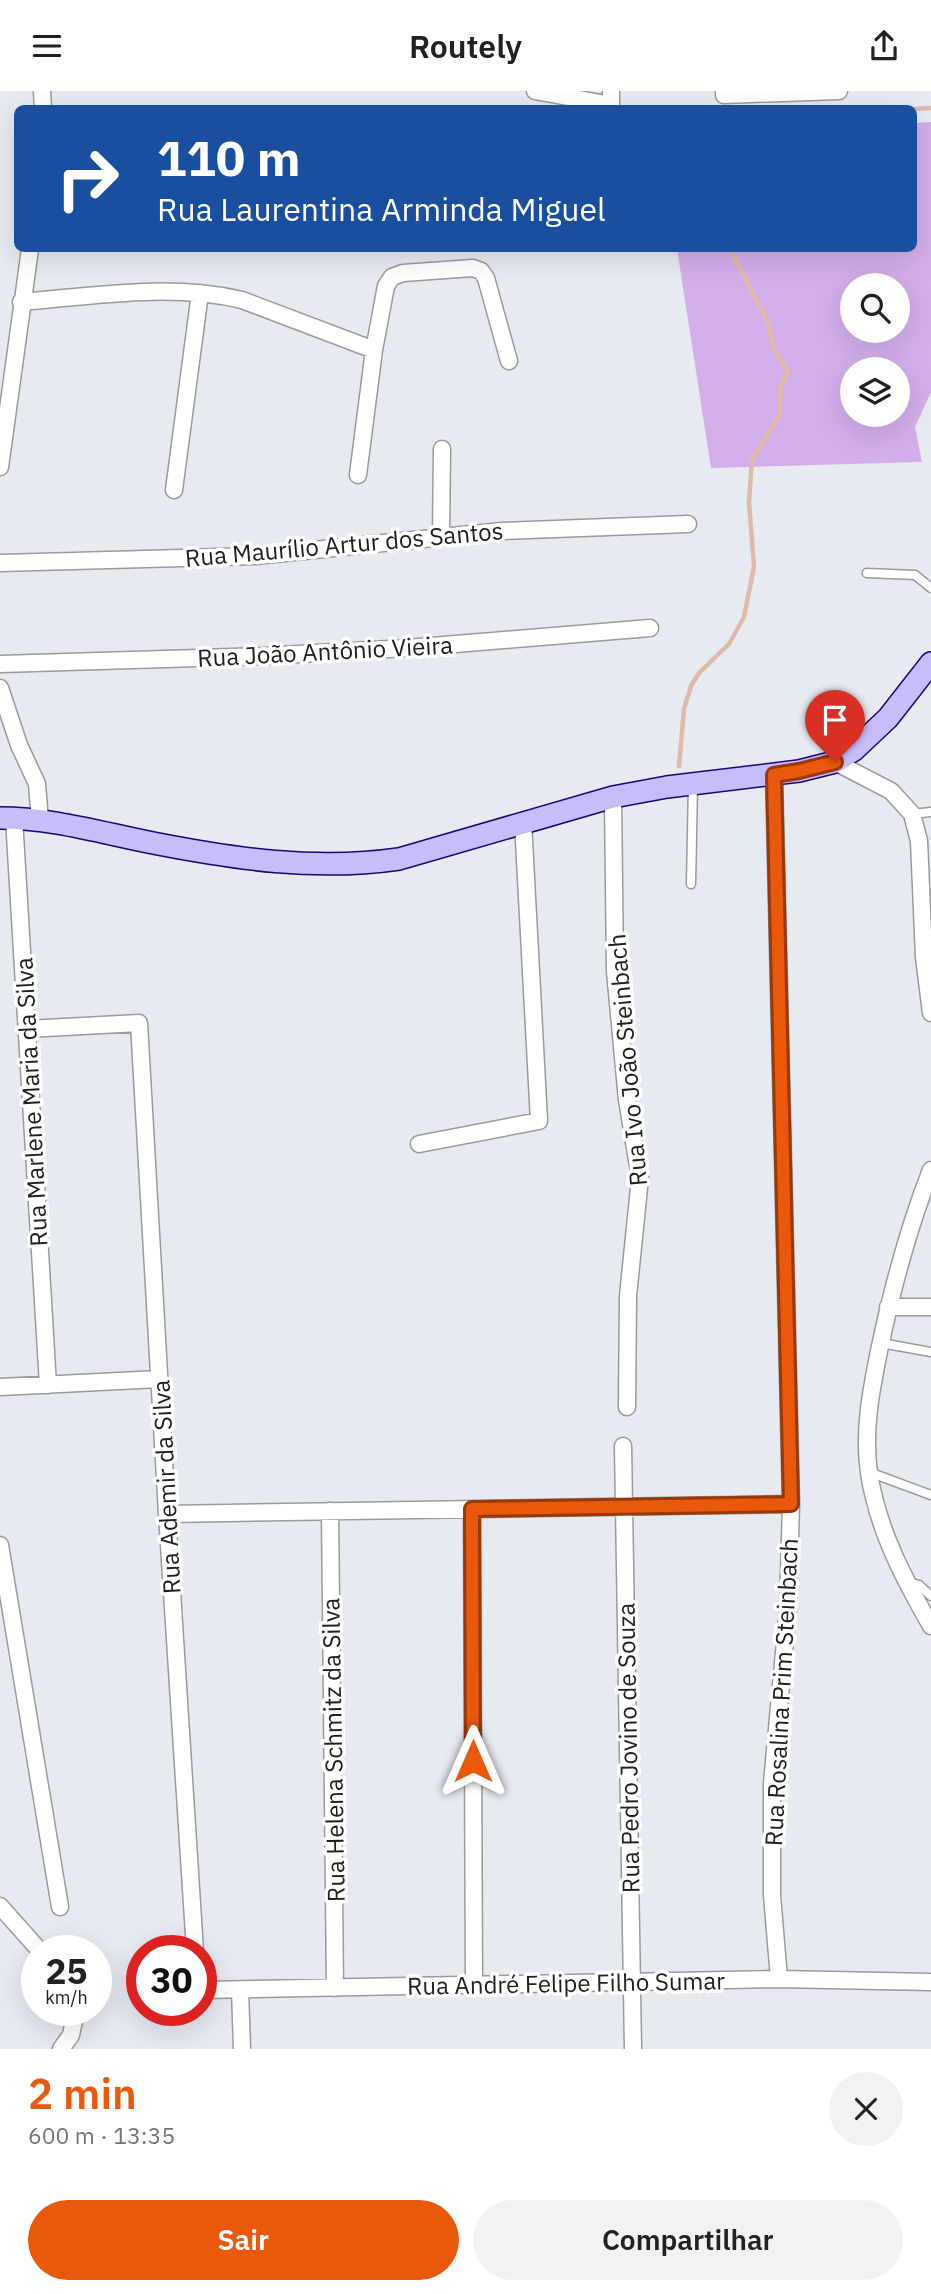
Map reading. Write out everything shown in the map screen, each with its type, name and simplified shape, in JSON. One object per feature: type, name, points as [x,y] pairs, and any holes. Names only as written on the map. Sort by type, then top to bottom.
[{"type":"main road","points":[[7,818],[40,820],[224,856],[326,865],[364,864],[398,859],[613,797],[774,775],[835,762],[854,750],[888,718],[928,672]]},
{"type":"street","points":[[535,91],[611,104],[611,91]]},
{"type":"street","points":[[724,93],[839,91]]},
{"type":"street","points":[[0,467],[29,252]]},
{"type":"street","points":[[358,475],[374,350],[386,286],[392,277],[403,273],[473,268],[481,271],[486,278],[509,361]]},
{"type":"street","points":[[21,302],[129,293],[200,293],[242,300],[374,350]]},
{"type":"street","points":[[174,490],[200,293]]},
{"type":"street","points":[[441,536],[442,449]]},
{"type":"street","name":"Rua Maurílio Artur dos Santos","points":[[0,563],[255,556],[502,531],[688,524]]},
{"type":"street","name":"Rua João Antônio Vieira","points":[[0,664],[368,650],[650,628]]},
{"type":"street","points":[[0,688],[19,745],[37,784],[40,820]]},
{"type":"street","points":[[835,762],[891,792],[912,814],[919,841],[927,912],[925,978],[931,1013]]},
{"type":"street","name":"Rua Rosalina Prim Steinbach","points":[[774,775],[791,1504],[788,1609],[772,1783],[772,1895],[779,1979]]},
{"type":"street","name":"Rua Ivo João Steinbach","points":[[613,797],[615,971],[627,1100],[640,1178],[629,1276],[627,1407]]},
{"type":"street","name":"Rua Marlene Maria da Silva","points":[[7,818],[27,1029],[48,1385]]},
{"type":"street","points":[[419,1144],[539,1121],[523,823]]},
{"type":"street","name":"Rua Ademir da Silva","points":[[27,1029],[139,1023],[194,1935]]},
{"type":"street","points":[[929,1179],[908,1233],[888,1307],[867,1417],[869,1472],[883,1530],[905,1581],[931,1626]]},
{"type":"street","points":[[888,1307],[931,1307]]},
{"type":"street","points":[[0,1387],[159,1379]]},
{"type":"street","name":"Rua Pedro Jovino de Souza","points":[[623,1446],[633,2049]]},
{"type":"street","points":[[167,1514],[791,1504]]},
{"type":"street","points":[[472,1509],[474,1985]]},
{"type":"street","name":"Rua Helena Schmitz da Silva","points":[[330,1511],[335,1988]]},
{"type":"street","points":[[0,1545],[60,1907]]},
{"type":"street","points":[[0,1906],[26,1935]]},
{"type":"street","name":"Rua André Felipe Filho Sumar","points":[[217,1990],[779,1979],[931,1982]]},
{"type":"street","points":[[240,1990],[242,2049]]},
{"type":"street","points":[[61,2049],[71,2035],[73,2026]]},
{"type":"lane","points":[[867,573],[915,575],[931,588]]},
{"type":"lane","points":[[691,884],[693,784]]},
{"type":"lane","points":[[912,814],[931,812]]},
{"type":"lane","points":[[881,1343],[931,1352]]},
{"type":"lane","points":[[869,1472],[931,1495]]},
{"type":"lane","points":[[905,1581],[919,1585],[931,1596]]},
{"type":"shaded area","points":[[931,122],[931,392],[915,427],[922,462],[711,468],[677,252],[917,252],[917,123]]},
{"type":"waterway","points":[[917,109],[931,108]]},
{"type":"waterway","points":[[679,766],[684,709],[691,686],[699,673],[729,644],[744,617],[754,567],[749,502],[752,460],[779,415],[781,386],[788,372],[773,347],[769,324],[732,252]]},
{"type":"route","points":[[473,1761],[472,1509],[791,1504],[774,775],[835,762]]}]
